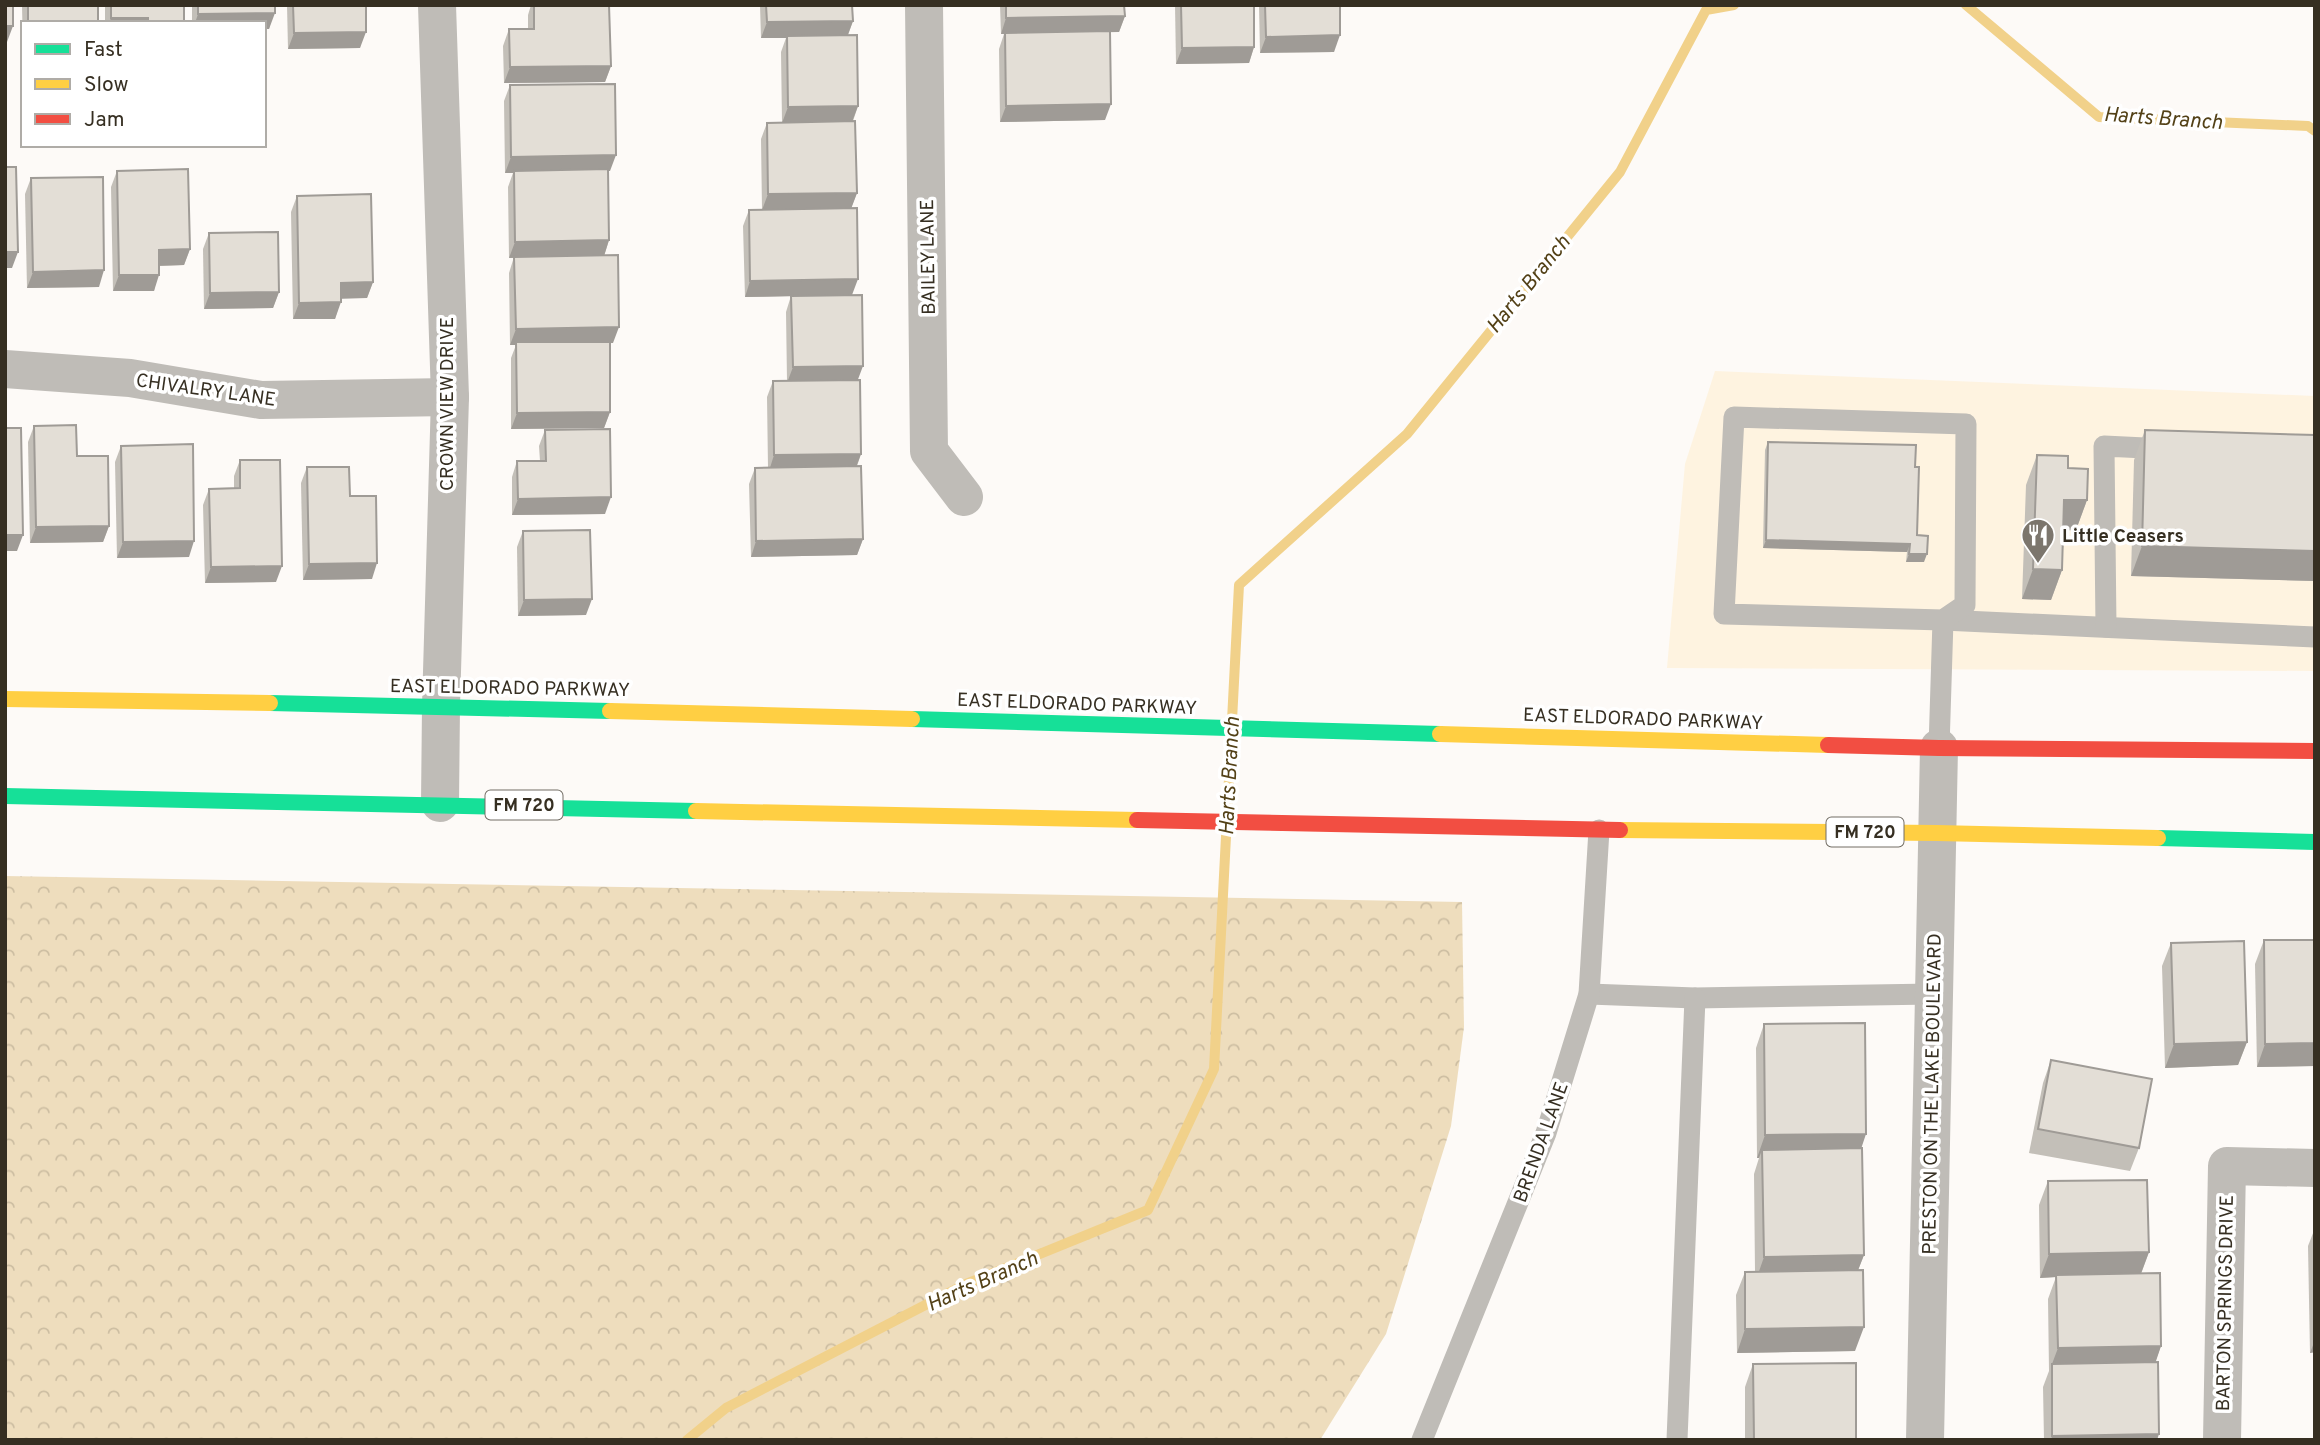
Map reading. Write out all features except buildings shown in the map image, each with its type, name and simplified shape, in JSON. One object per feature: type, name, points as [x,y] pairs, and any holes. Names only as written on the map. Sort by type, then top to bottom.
[{"type":"main road","name":"EAST ELDORADO PARKWAY","points":[[5,699],[441,706],[1939,748],[2315,751]]},
{"type":"main road","name":"FM 720","points":[[5,796],[440,803],[1599,830],[1937,833],[2315,842]]},
{"type":"street","name":"CROWN VIEW DRIVE","points":[[438,5],[450,397],[440,803]]},
{"type":"street","name":"BAILEY LANE","points":[[924,5],[929,451],[964,497]]},
{"type":"street","name":"CHIVALRY LANE","points":[[5,369],[130,378],[261,400],[450,397]]},
{"type":"street","name":"PRESTON ON THE LAKE BOULEVARD","points":[[1925,1440],[1939,748]]},
{"type":"street","name":"BARTON SPRINGS DRIVE","points":[[2222,1440],[2227,1166],[2315,1168]]},
{"type":"lane","points":[[1943,620],[1965,605],[1966,424],[1734,417],[1724,614],[1943,620],[2315,637]]},
{"type":"lane","points":[[2106,627],[2104,446],[2183,449]]},
{"type":"lane","points":[[1939,748],[1943,620]]},
{"type":"lane","name":"BRENDA LANE","points":[[1422,1440],[1546,1133],[1589,994],[1599,830]]},
{"type":"lane","points":[[1589,994],[1695,998],[1933,994]]},
{"type":"lane","points":[[1677,1440],[1695,998]]},
{"type":"shaded area","points":[[1715,371],[2315,396],[2315,671],[1667,668],[1685,464]]},
{"type":"green space","points":[[5,876],[1462,902],[1464,1027],[1451,1126],[1386,1334],[1320,1440],[5,1440]]},
{"type":"waterway","name":"Harts Branch","points":[[687,1440],[726,1408],[966,1284],[1148,1210],[1214,1069],[1239,585],[1407,434],[1620,172],[1706,10],[1734,5]]},
{"type":"waterway","name":"Harts Branch","points":[[1966,5],[2099,117],[2308,126],[2315,131]]},
{"type":"traffic: fast","points":[[270,703],[610,711]]},
{"type":"traffic: fast","points":[[912,719],[1440,734]]},
{"type":"traffic: fast","points":[[5,796],[696,811]]},
{"type":"traffic: fast","points":[[2158,838],[2315,842]]},
{"type":"traffic: slow","points":[[5,699],[270,703]]},
{"type":"traffic: slow","points":[[610,711],[912,719]]},
{"type":"traffic: slow","points":[[1440,734],[1828,745]]},
{"type":"traffic: slow","points":[[696,811],[1137,820]]},
{"type":"traffic: slow","points":[[1620,830],[2158,838]]},
{"type":"traffic: jam","points":[[1828,745],[2315,751]]},
{"type":"traffic: jam","points":[[1137,820],[1620,830]]},
{"type":"place","name":"Little Ceasers","points":[[2038,565]]}]
